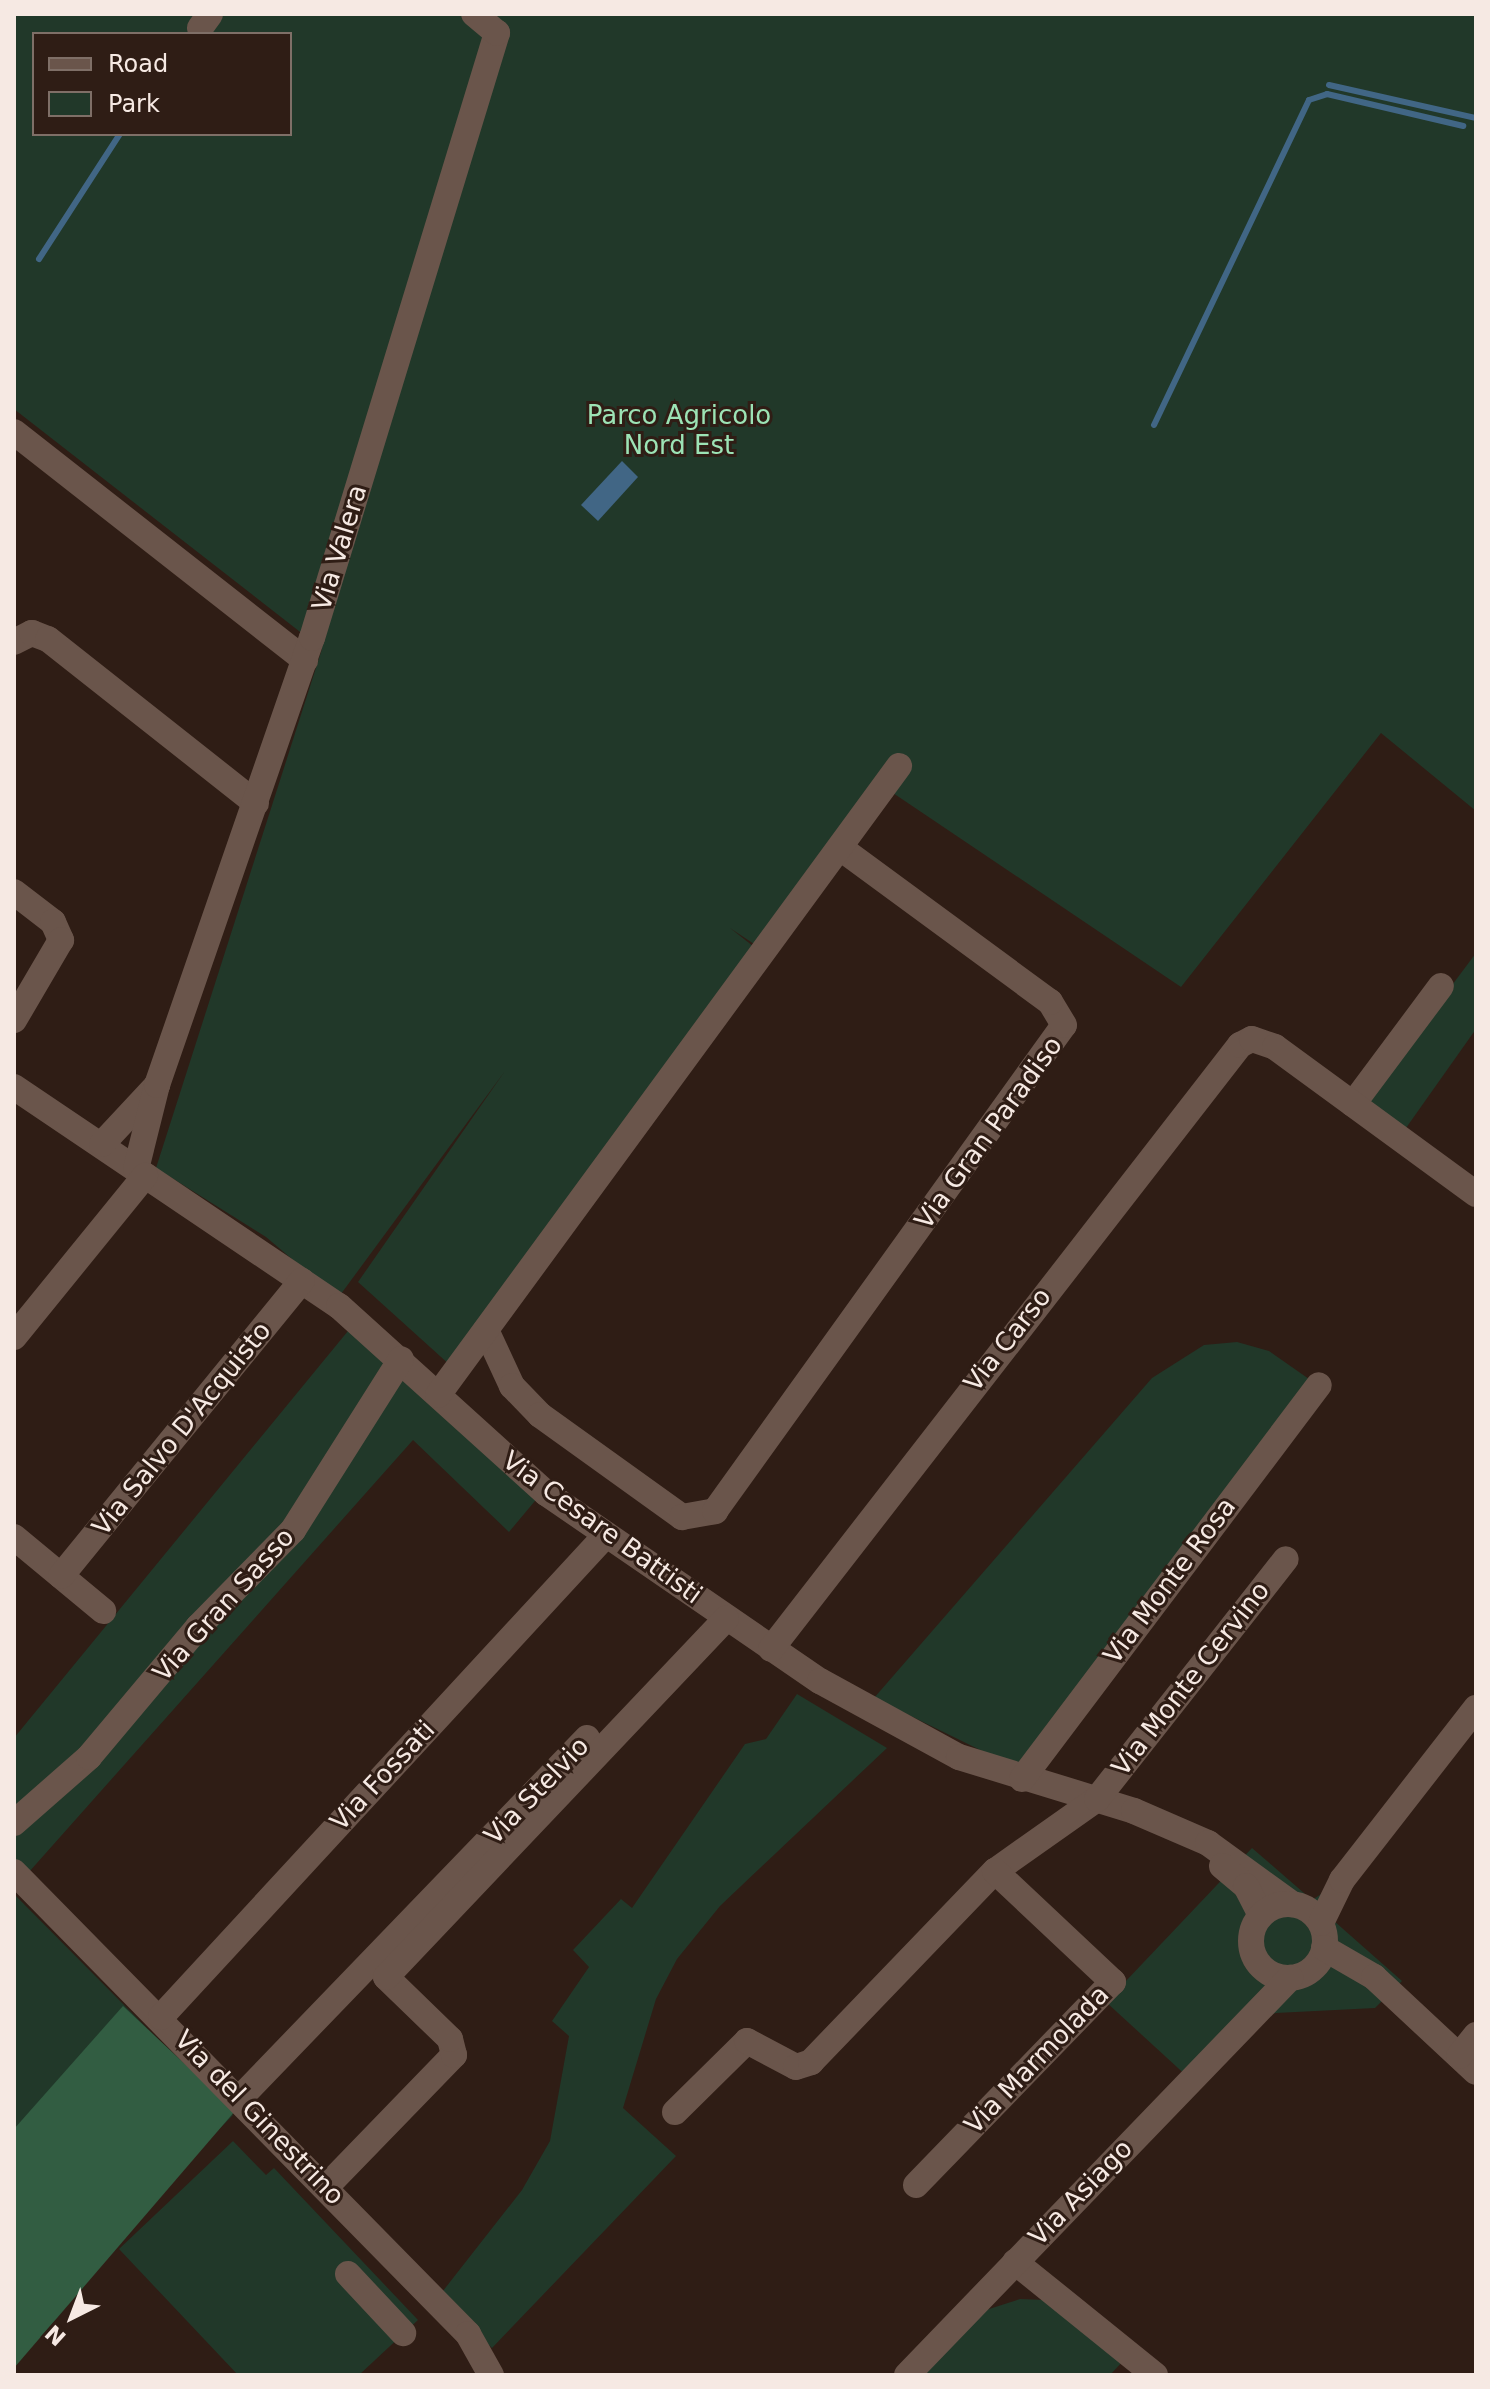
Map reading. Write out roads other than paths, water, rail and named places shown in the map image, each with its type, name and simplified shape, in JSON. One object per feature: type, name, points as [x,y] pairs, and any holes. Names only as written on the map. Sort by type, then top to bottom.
[{"type":"street","name":"Via Valera","points":[[141,1172],[157,1085],[305,660],[497,33],[474,14]]},
{"type":"street","points":[[14,432],[305,660]]},
{"type":"street","points":[[14,642],[32,633],[54,642],[256,803]]},
{"type":"street","points":[[438,1395],[899,766]]},
{"type":"street","name":"Via Gran Paradiso","points":[[486,1330],[512,1386],[547,1421],[682,1517],[715,1511],[1063,1032],[1055,1006],[840,848]]},
{"type":"street","points":[[14,892],[53,922],[61,940],[14,1020]]},
{"type":"street","points":[[1441,986],[1353,1104],[1476,1194]]},
{"type":"street","name":"Via Carso","points":[[771,1649],[1232,1053],[1252,1039],[1275,1047],[1353,1104]]},
{"type":"street","name":"Via Valera","points":[[102,1144],[157,1085]]},
{"type":"street","name":"Via Cesare Battisti","points":[[14,1087],[302,1281],[401,1359],[522,1474],[605,1536],[771,1649],[899,1727],[1022,1779],[1097,1799],[1164,1824],[1258,1874],[1468,2064],[1476,2035]]},
{"type":"street","points":[[14,1337],[141,1172]]},
{"type":"street","name":"Via Salvo D'Acquisto","points":[[61,1576],[302,1281]]},
{"type":"street","name":"Via Gran Sasso","points":[[14,1823],[89,1757],[198,1627],[299,1523],[401,1359]]},
{"type":"street","name":"Via Monte Rosa","points":[[1022,1779],[1319,1385]]},
{"type":"street","name":"Via Fossati","points":[[161,2017],[605,1536]]},
{"type":"street","points":[[14,1537],[103,1611]]},
{"type":"street","name":"Via Monte Cervino","points":[[1097,1799],[1286,1559]]},
{"type":"street","name":"Via Stelvio","points":[[240,2098],[374,1975],[719,1614]]},
{"type":"street","points":[[1260,1965],[1290,1978],[1312,1969],[1310,1920],[1476,1708]]},
{"type":"street","points":[[675,2112],[747,2041],[807,2066],[995,1871],[1097,1799]]},
{"type":"street","name":"Via Cesare Battisti","points":[[1164,1824],[1239,1880],[1261,1915]]},
{"type":"street","name":"Via Marmolada","points":[[916,2185],[1113,1982],[995,1871]]},
{"type":"street","name":"Via del Ginestrino","points":[[14,1872],[161,2017],[468,2334],[491,2375]]},
{"type":"street","points":[[1255,2012],[1260,1965],[1251,1939],[1261,1915],[1310,1920]]},
{"type":"street","points":[[326,2187],[454,2055],[450,2039],[374,1975]]},
{"type":"street","name":"Via Asiago","points":[[907,2375],[1290,1978]]},
{"type":"street","points":[[1015,2262],[1155,2375]]},
{"type":"street","points":[[348,2274],[403,2333]]},
{"type":"water","points":[[622,461],[638,477],[598,521],[581,505]]},
{"type":"waterway","points":[[1329,85],[1476,118]]},
{"type":"waterway","points":[[1154,425],[1309,100],[1327,94],[1463,126]]},
{"type":"waterway","points":[[39,259],[119,136]]},
{"type":"park label","name":"Parco Agricolo Nord Est","points":[[679,431]]}]
